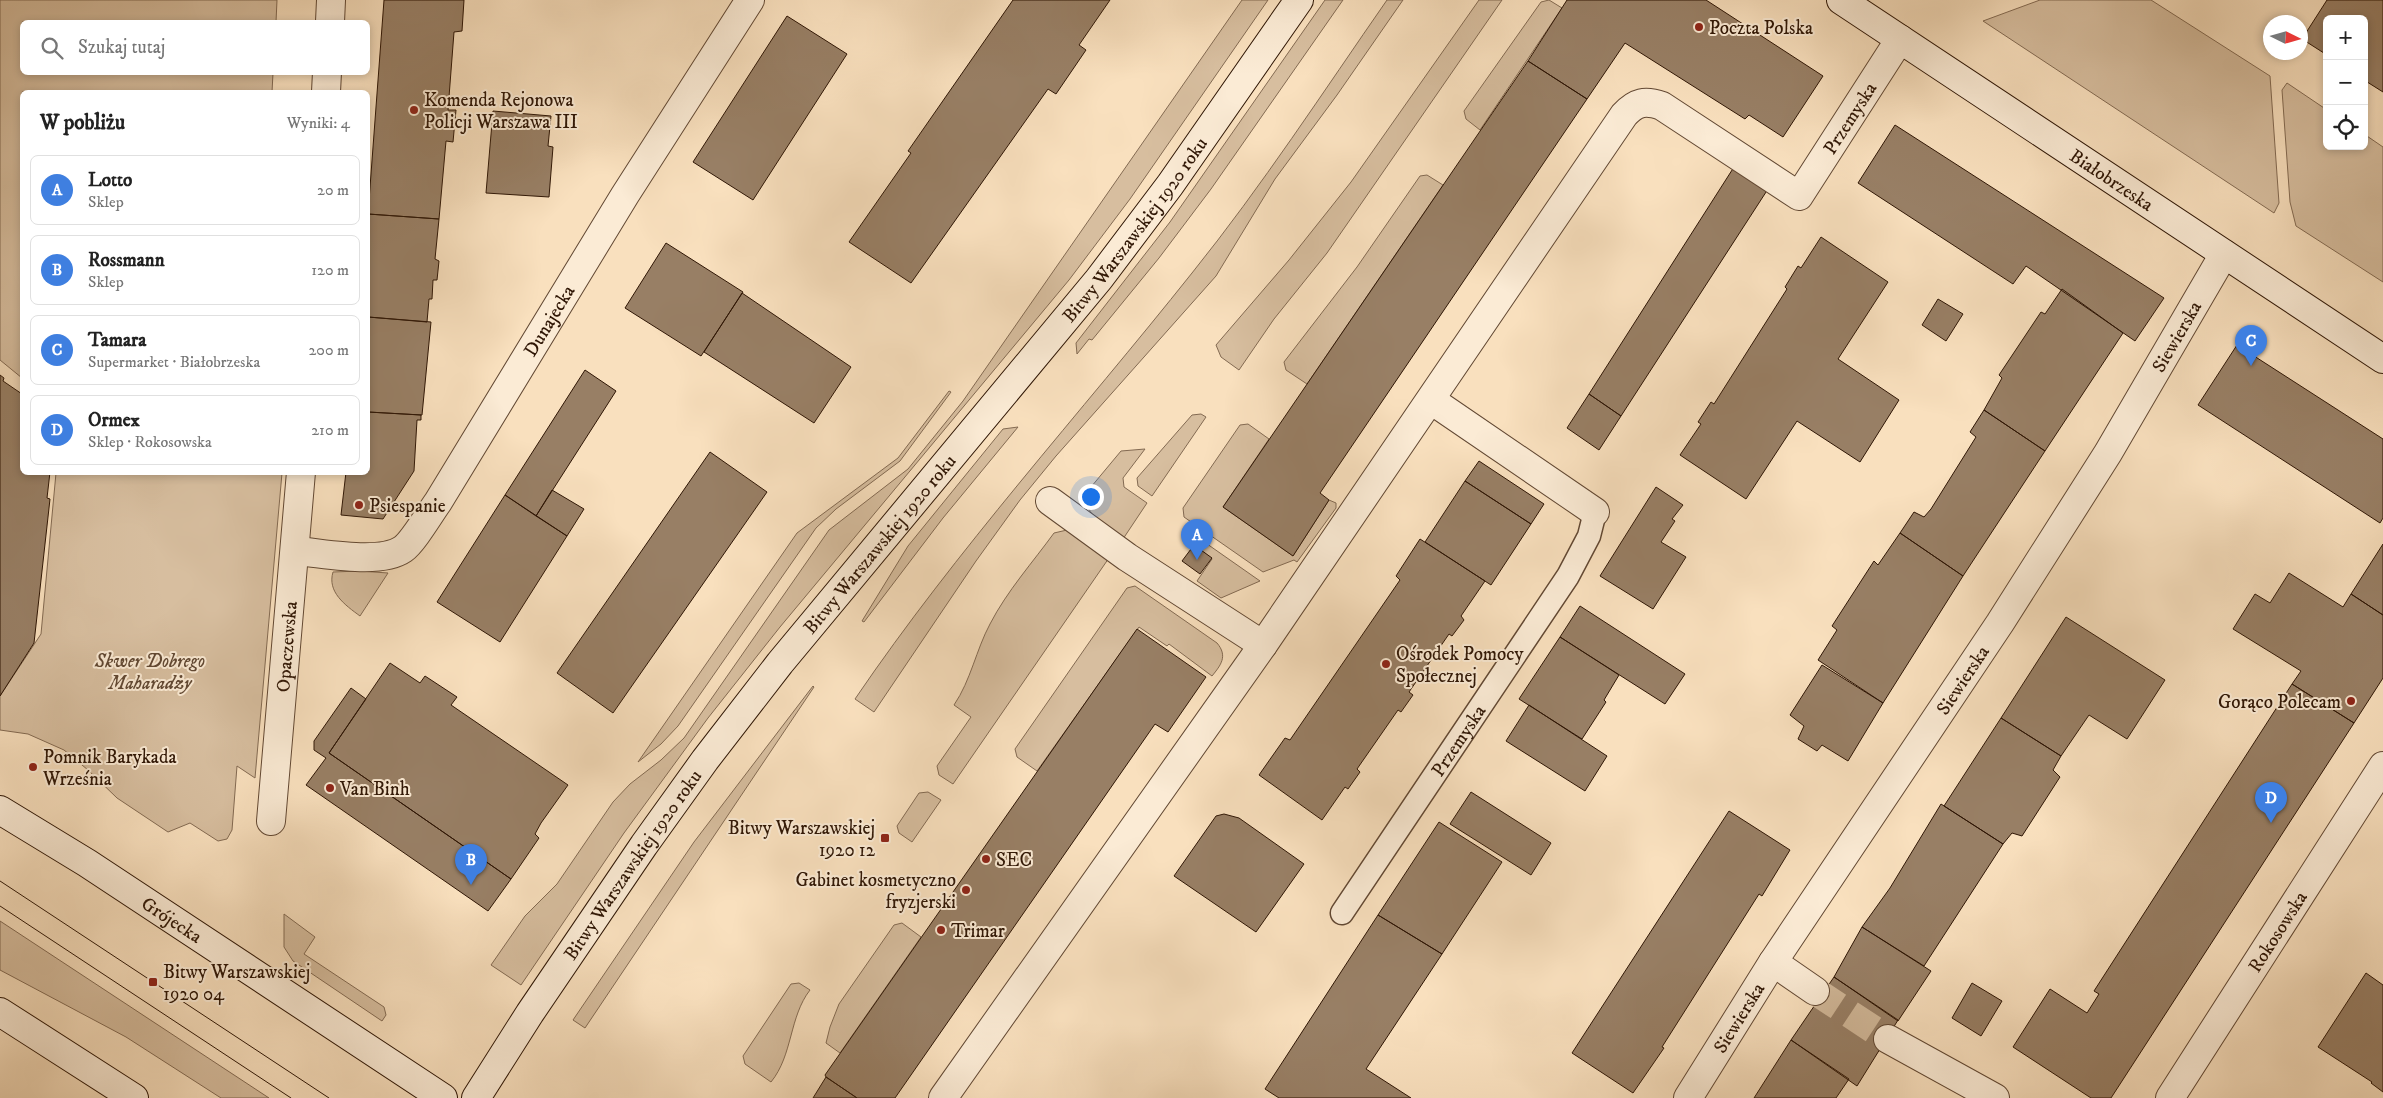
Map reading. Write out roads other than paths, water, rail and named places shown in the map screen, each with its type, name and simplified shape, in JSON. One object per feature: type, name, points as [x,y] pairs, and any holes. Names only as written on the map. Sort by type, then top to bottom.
[{"type":"street","points":[[330,20],[331,0]]},
{"type":"street","name":"Dunajecka","points":[[296,551],[373,557],[391,554],[404,548],[438,502],[625,195],[750,0]]},
{"type":"street","name":"Bitwy Warszawskiej 1920 roku","points":[[476,1098],[530,1013],[644,845],[705,760],[780,663],[1100,279],[1170,185],[1299,0]]},
{"type":"street","name":"Białobrzeska","points":[[1841,0],[2383,358]]},
{"type":"street","name":"Przemyska","points":[[1431,400],[1624,115],[1634,105],[1650,102],[1662,106],[1799,196],[1900,39]]},
{"type":"street","points":[[326,90],[327,75]]},
{"type":"street","name":"Siewierska","points":[[1688,1098],[1773,962],[2005,615],[2108,453],[2224,254]]},
{"type":"street","points":[[944,1098],[1263,645],[1431,400],[1595,512]]},
{"type":"street","name":"Opaczewska","points":[[271,820],[296,551],[301,475]]},
{"type":"street","points":[[1050,501],[1128,557],[1263,645]]},
{"type":"street","name":"Rokosowska","points":[[2170,1098],[2383,766]]},
{"type":"street","name":"Grójecka","points":[[0,810],[86,863],[443,1098]]},
{"type":"street","points":[[1773,962],[1816,991]]},
{"type":"street","points":[[0,1012],[134,1098]]},
{"type":"street","points":[[1888,1040],[1995,1098]]},
{"type":"lane","name":"Przemyska","points":[[1342,913],[1568,576],[1589,536],[1595,512]]},
{"type":"tunnel","points":[[1815,991],[1888,1039]]},
{"type":"tram line","points":[[0,881],[329,1098]]},
{"type":"tram line","points":[[0,906],[291,1098]]},
{"type":"place","name":"Poczta Polska","points":[[1699,27]]},
{"type":"place","name":"Komenda Rejonowa Policji Warszawa III","points":[[414,110]]},
{"type":"place","name":"Tamara","points":[[2251,366]]},
{"type":"place","name":"Psiespanie","points":[[359,505]]},
{"type":"place","name":"Lotto","points":[[1197,560]]},
{"type":"place","name":"Ośrodek Pomocy Społecznej","points":[[1386,664]]},
{"type":"place","name":"Gorąco Polecam","points":[[2351,701]]},
{"type":"place","name":"Pomnik Barykada Września","points":[[33,767]]},
{"type":"place","name":"Van Binh","points":[[330,788]]},
{"type":"place","name":"Ormex","points":[[2271,823]]},
{"type":"place","name":"Bitwy Warszawskiej 1920 12","points":[[885,838]]},
{"type":"place","name":"SEC","points":[[986,859]]},
{"type":"place","name":"Rossmann","points":[[471,885]]},
{"type":"place","name":"Gabinet kosmetyczno fryzjerski","points":[[966,890]]},
{"type":"place","name":"Trimar","points":[[941,930]]},
{"type":"place","name":"Bitwy Warszawskiej 1920 04","points":[[153,982]]},
{"type":"park label","name":"Skwer Dobrego Maharadży","points":[[150,671]]}]
